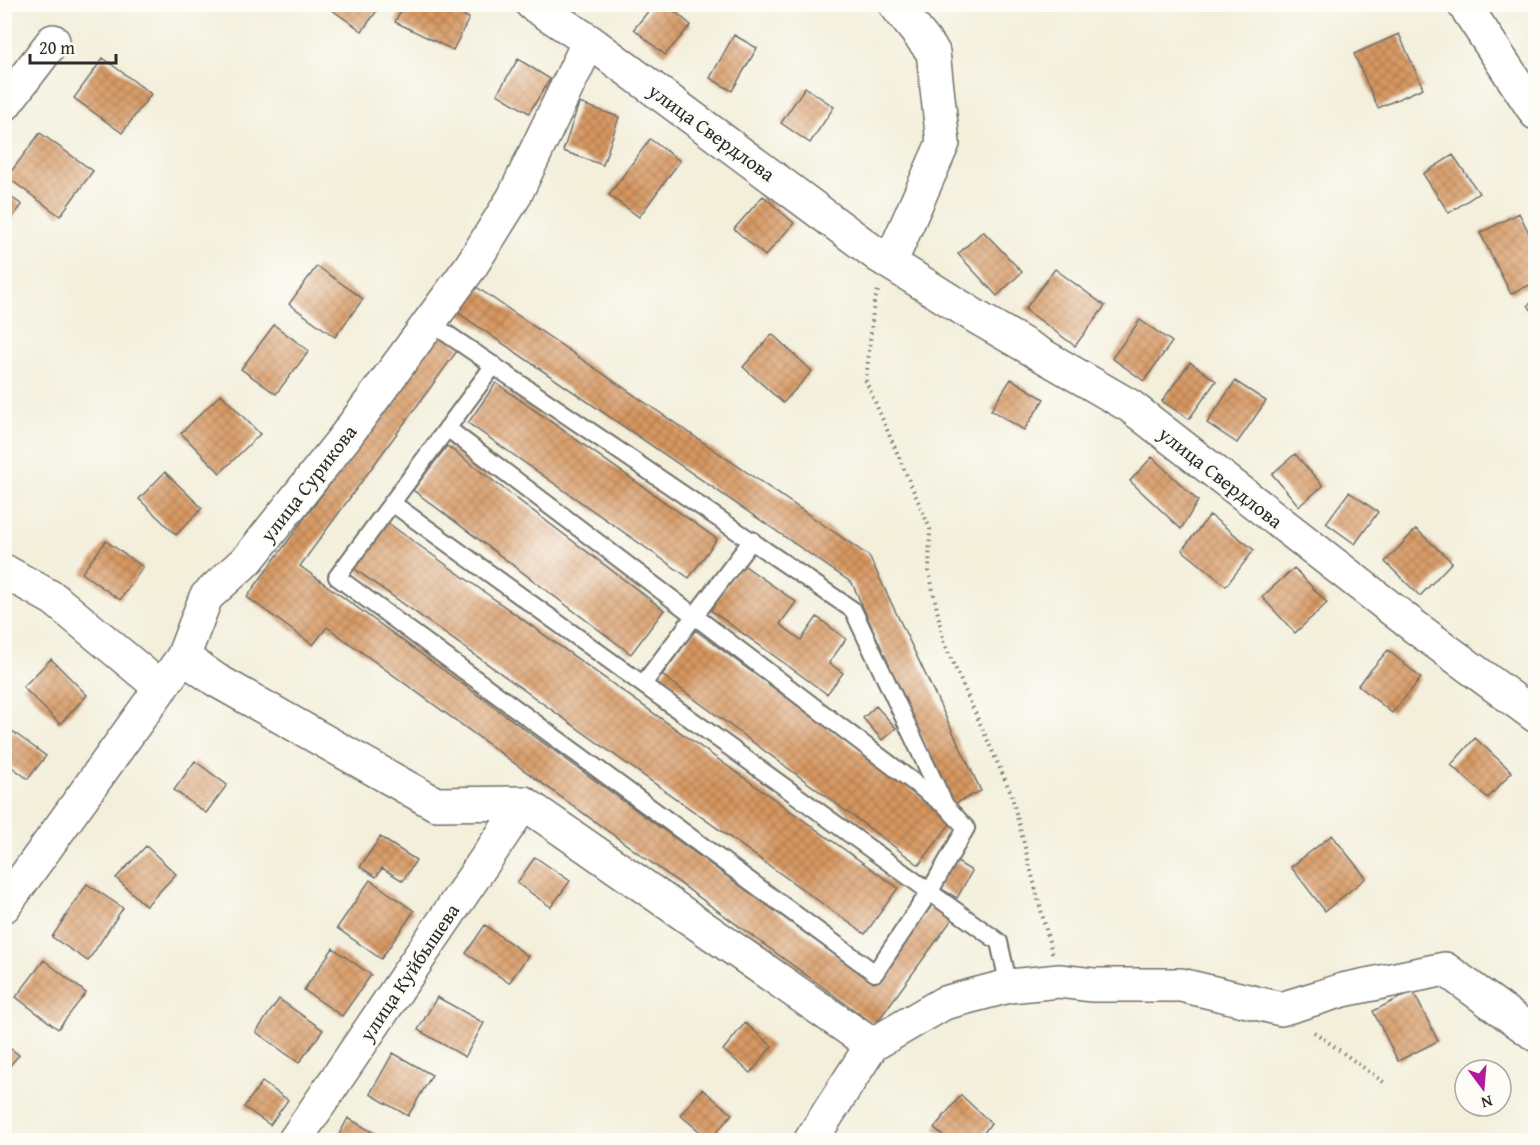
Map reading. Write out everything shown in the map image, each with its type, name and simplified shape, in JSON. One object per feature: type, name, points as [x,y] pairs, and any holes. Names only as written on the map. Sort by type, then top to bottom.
[{"type":"street","name":"улица Свердлова","points":[[532,4],[589,41],[890,263],[978,318],[1130,406],[1415,627],[1536,716]]},
{"type":"street","points":[[890,263],[943,143],[933,52],[895,4]]},
{"type":"street","points":[[1464,4],[1536,113]]},
{"type":"street","points":[[4,105],[52,40]]},
{"type":"street","name":"улица Сурикова","points":[[4,906],[183,657],[206,597],[249,558],[431,323],[471,266],[514,197],[589,41]]},
{"type":"street","points":[[4,571],[54,599],[161,688]]},
{"type":"street","points":[[183,657],[216,680],[436,804],[524,803],[873,1045]]},
{"type":"street","name":"улица Куйбышева","points":[[295,1140],[524,803]]},
{"type":"street","points":[[811,1140],[873,1045],[944,1003],[1009,986],[1059,981],[1093,985],[1180,985],[1281,1009],[1343,990],[1445,969],[1536,1035]]},
{"type":"lane","points":[[431,323],[853,609],[945,805]]},
{"type":"lane","points":[[447,428],[945,805],[966,828],[930,891],[875,973],[337,577],[392,502],[447,428],[494,365]]},
{"type":"lane","points":[[392,502],[999,942],[1009,986]]},
{"type":"lane","points":[[643,684],[752,540]]},
{"type":"path","points":[[890,263],[874,302],[866,381],[930,529],[929,571],[944,644],[1011,793],[1059,981]]},
{"type":"path","points":[[1281,1009],[1385,1083]]},
{"type":"building","points":[[330,4],[382,4],[362,31],[328,7]]},
{"type":"building","points":[[404,4],[442,4],[469,18],[453,50],[395,22]]},
{"type":"building","points":[[654,4],[666,4],[691,25],[665,55],[634,29]]},
{"type":"building","points":[[1399,34],[1423,88],[1378,108],[1354,54]]},
{"type":"building","points":[[734,35],[757,48],[732,91],[710,78]]},
{"type":"building","points":[[103,58],[151,94],[122,133],[74,98]]},
{"type":"building","points":[[518,59],[550,79],[529,113],[497,94]]},
{"type":"building","points":[[805,87],[834,107],[810,143],[781,123]]},
{"type":"building","points":[[579,103],[619,117],[603,165],[563,151]]},
{"type":"building","points":[[40,133],[93,171],[60,216],[7,177]]},
{"type":"building","points":[[650,139],[680,161],[639,217],[609,195]]},
{"type":"building","points":[[1453,155],[1479,193],[1449,213],[1423,174]]},
{"type":"building","points":[[4,192],[22,205],[4,228]]},
{"type":"building","points":[[763,196],[794,223],[765,256],[734,229]]},
{"type":"building","points":[[1519,213],[1536,247],[1536,282],[1511,294],[1480,233]]},
{"type":"building","points":[[983,231],[1022,272],[997,296],[958,254]]},
{"type":"building","points":[[317,266],[363,299],[335,337],[289,304]]},
{"type":"building","points":[[1055,269],[1105,306],[1075,346],[1025,309]]},
{"type":"building","points":[[472,284],[869,556],[981,791],[952,805],[852,583],[454,310]]},
{"type":"building","points":[[1536,300],[1536,317],[1528,305]]},
{"type":"building","points":[[1140,320],[1172,342],[1144,381],[1112,358]]},
{"type":"building","points":[[274,325],[309,351],[276,394],[241,369]]},
{"type":"building","points":[[440,333],[460,347],[300,566],[874,983],[933,904],[953,918],[875,1025],[327,627],[313,645],[247,597]]},
{"type":"building","points":[[772,334],[812,371],[783,403],[743,367]]},
{"type":"building","points":[[1190,362],[1216,381],[1189,419],[1162,401]]},
{"type":"building","points":[[1011,379],[1044,399],[1024,430],[991,410]]},
{"type":"building","points":[[1235,381],[1266,401],[1237,443],[1207,423]]},
{"type":"building","points":[[496,383],[717,539],[689,578],[468,423]]},
{"type":"building","points":[[221,394],[260,434],[220,473],[181,433]]},
{"type":"building","points":[[447,446],[664,610],[631,654],[413,490]]},
{"type":"building","points":[[1295,454],[1323,486],[1299,506],[1272,474]]},
{"type":"building","points":[[1152,457],[1198,501],[1181,529],[1130,481]]},
{"type":"building","points":[[165,472],[202,508],[176,535],[139,499]]},
{"type":"building","points":[[1349,492],[1378,512],[1355,544],[1326,523]]},
{"type":"building","points":[[1210,515],[1254,550],[1226,586],[1182,550]]},
{"type":"building","points":[[385,521],[898,888],[865,934],[352,567]]},
{"type":"building","points":[[1416,529],[1452,562],[1420,596],[1385,562]]},
{"type":"building","points":[[106,541],[143,567],[120,600],[82,573]]},
{"type":"building","points":[[742,564],[796,602],[780,624],[801,640],[817,617],[846,639],[829,663],[843,673],[827,694],[709,609]]},
{"type":"building","points":[[1294,568],[1327,603],[1295,633],[1262,597]]},
{"type":"building","points":[[695,630],[953,820],[919,865],[662,675]]},
{"type":"building","points":[[1388,650],[1421,678],[1392,713],[1358,685]]},
{"type":"building","points":[[51,659],[87,695],[60,724],[23,687]]},
{"type":"building","points":[[876,706],[896,728],[882,740],[863,718]]},
{"type":"building","points":[[12,731],[46,756],[28,779],[4,761],[4,742]]},
{"type":"building","points":[[1475,738],[1512,772],[1488,798],[1451,765]]},
{"type":"building","points":[[195,761],[227,785],[206,813],[174,790]]},
{"type":"building","points":[[1332,835],[1366,878],[1325,911],[1291,867]]},
{"type":"building","points":[[380,837],[416,860],[403,881],[382,868],[376,877],[360,867]]},
{"type":"building","points":[[146,846],[176,874],[146,906],[116,878]]},
{"type":"building","points":[[535,857],[570,881],[551,907],[517,883]]},
{"type":"building","points":[[954,860],[972,871],[957,898],[938,887]]},
{"type":"building","points":[[370,880],[414,911],[381,959],[337,928]]},
{"type":"building","points":[[87,884],[123,908],[88,961],[52,937]]},
{"type":"building","points":[[485,925],[528,956],[509,983],[466,953]]},
{"type":"building","points":[[333,948],[371,975],[342,1016],[304,990]]},
{"type":"building","points":[[44,960],[86,993],[58,1029],[16,997]]},
{"type":"building","points":[[1413,991],[1438,1041],[1398,1061],[1373,1011]]},
{"type":"building","points":[[437,997],[484,1023],[465,1057],[418,1030]]},
{"type":"building","points":[[279,999],[323,1030],[299,1063],[256,1032]]},
{"type":"building","points":[[745,1023],[772,1046],[751,1073],[723,1050]]},
{"type":"building","points":[[4,1044],[19,1055],[4,1072]]},
{"type":"building","points":[[393,1053],[432,1075],[408,1116],[370,1094]]},
{"type":"building","points":[[262,1082],[288,1100],[270,1125],[244,1107]]},
{"type":"building","points":[[702,1089],[732,1114],[710,1140],[680,1115]]},
{"type":"building","points":[[961,1095],[991,1123],[979,1140],[949,1140],[934,1128]]},
{"type":"building","points":[[348,1118],[381,1137],[379,1140],[336,1140]]}]
